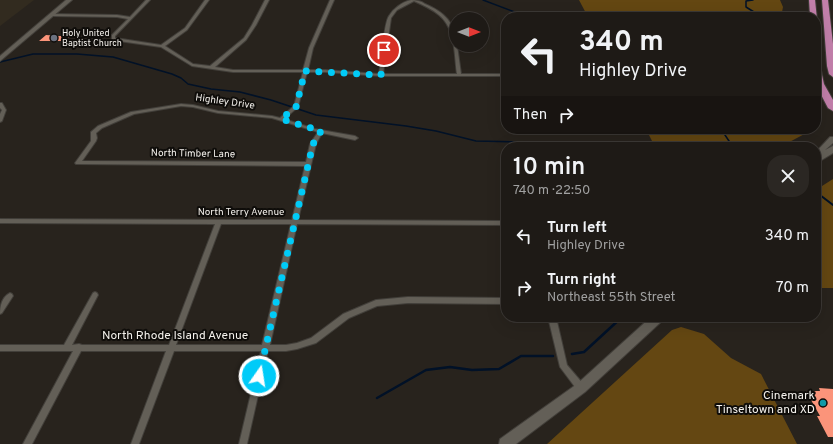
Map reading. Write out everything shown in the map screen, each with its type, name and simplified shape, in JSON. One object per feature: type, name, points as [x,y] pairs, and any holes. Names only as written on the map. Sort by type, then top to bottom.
[{"type":"highway","points":[[812,0],[813,12]]},
{"type":"highway","points":[[824,0],[833,74]]},
{"type":"highway","points":[[821,86],[833,108]]},
{"type":"street","points":[[0,59],[69,0]]},
{"type":"street","points":[[148,0],[113,36],[114,39],[162,46],[192,65],[238,71],[305,71],[381,75],[500,75]]},
{"type":"street","points":[[162,46],[186,29],[207,0]]},
{"type":"street","points":[[210,68],[245,39],[267,0]]},
{"type":"street","points":[[281,119],[296,107],[313,42],[332,0]]},
{"type":"street","points":[[381,75],[389,18],[396,10],[414,0],[440,12],[451,25],[459,75]]},
{"type":"street","points":[[51,15],[117,16],[130,18]]},
{"type":"street","points":[[0,104],[4,110],[0,121]]},
{"type":"street","name":"Highley Drive","points":[[78,163],[93,141],[94,132],[100,127],[133,113],[176,105],[193,106],[218,112],[281,119],[321,131],[356,138]]},
{"type":"street","points":[[243,444],[308,164],[313,144],[321,131]]},
{"type":"street","points":[[821,151],[833,139]]},
{"type":"street","points":[[821,156],[833,149]]},
{"type":"street","name":"North Timber Lane","points":[[78,163],[308,164]]},
{"type":"street","name":"North Terry Avenue","points":[[0,221],[501,223]]},
{"type":"street","points":[[135,444],[219,222]]},
{"type":"street","points":[[67,347],[95,295]]},
{"type":"street","points":[[0,311],[10,296]]},
{"type":"street","name":"North Rhode Island Avenue","points":[[0,348],[78,347],[265,349],[297,346],[313,341],[346,316],[376,303],[408,300],[501,301]]},
{"type":"street","points":[[553,322],[564,367],[581,388]]},
{"type":"street","points":[[505,444],[581,388],[654,322]]},
{"type":"street","points":[[27,444],[78,347]]},
{"type":"shaded area","points":[[0,0],[34,0],[0,26]]},
{"type":"shaded area","points":[[579,0],[780,0],[783,7],[782,12],[585,12]]},
{"type":"shaded area","points":[[648,134],[804,134],[789,142],[652,142]]},
{"type":"shaded area","points":[[833,179],[833,288],[821,288],[822,186]]},
{"type":"shaded area","points":[[681,327],[704,334],[731,358],[761,374],[797,444],[547,444],[672,330]]},
{"type":"building","name":"Holy United Baptist Church","points":[[46,35],[71,36],[64,41],[39,41]]},
{"type":"building","name":"Cinemark Tinseltown and XD","points":[[819,388],[833,389],[833,437],[828,437],[817,416],[820,416],[806,391],[820,391]]},
{"type":"waterway","points":[[483,0],[515,12]]},
{"type":"waterway","points":[[753,0],[746,1],[746,7],[754,12]]},
{"type":"waterway","points":[[0,62],[33,54],[77,54],[113,57],[172,74],[181,78],[188,84],[211,89],[240,92],[271,100],[316,115],[406,126],[436,131],[476,141],[523,142]]},
{"type":"waterway","points":[[724,134],[730,142]]},
{"type":"waterway","points":[[821,196],[833,205]]},
{"type":"waterway","points":[[572,354],[584,352],[617,322]]},
{"type":"waterway","points":[[377,398],[426,370],[450,367],[472,370],[499,369],[521,356],[553,356]]},
{"type":"place","name":"Holy United Baptist Church","points":[[54,38]]},
{"type":"place","name":"Cinemark Tinseltown and XD","points":[[823,403]]},
{"type":"route","points":[[259,376],[313,144],[321,131],[281,119],[296,107],[305,71],[381,75],[384,50]]}]
